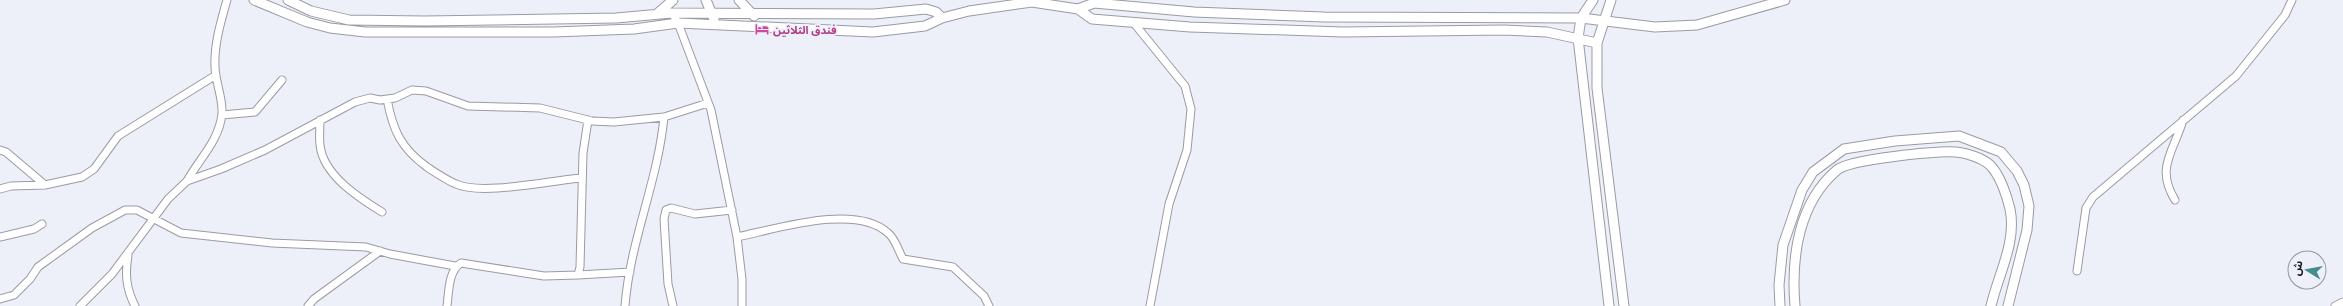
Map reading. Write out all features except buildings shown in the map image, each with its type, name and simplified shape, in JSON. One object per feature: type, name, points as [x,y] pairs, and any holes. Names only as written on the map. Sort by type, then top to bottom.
[{"type":"street","points":[[80,306],[128,254],[153,219],[186,181],[195,165],[212,146],[222,115],[214,67],[227,0]]},
{"type":"street","points":[[254,0],[307,22],[330,28],[365,32],[554,32],[634,28],[678,23],[873,32],[925,26],[936,23],[942,18],[994,6],[1032,1],[1078,9],[1092,19],[1190,27],[1343,32],[1504,30],[1547,32],[1596,43]]},
{"type":"street","points":[[288,0],[311,11],[349,20],[425,21],[616,18],[672,13],[874,14],[926,9],[936,12],[942,18]]},
{"type":"street","points":[[656,14],[668,6],[673,0]]},
{"type":"street","points":[[706,0],[716,24]]},
{"type":"street","points":[[739,0],[761,26]]},
{"type":"street","points":[[1593,0],[1581,18],[1578,38],[1609,306]]},
{"type":"street","points":[[1611,0],[1596,43],[1597,88],[1624,306]]},
{"type":"street","points":[[1078,9],[1094,3],[1194,12],[1324,18],[1581,18],[1655,27],[1697,24],[1785,0]]},
{"type":"street","points":[[2077,271],[2086,208],[2093,196],[2236,76],[2285,15],[2292,0]]},
{"type":"street","points":[[672,13],[678,23],[708,103],[738,237],[742,279],[742,306]]},
{"type":"street","points":[[1133,22],[1185,86],[1191,109],[1188,150],[1169,204],[1150,306]]},
{"type":"street","points":[[0,189],[11,186],[45,185],[82,177],[94,168],[118,136],[216,75]]},
{"type":"street","points":[[222,115],[255,112],[282,80]]},
{"type":"street","points":[[186,181],[221,169],[258,153],[355,102],[370,98],[387,99],[412,90],[426,91],[468,106],[540,108],[588,120],[614,122],[664,117],[708,103]]},
{"type":"street","points":[[387,99],[391,119],[398,138],[412,156],[457,185],[476,189],[582,178]]},
{"type":"street","points":[[625,306],[636,239],[660,148],[664,117]]},
{"type":"street","points":[[320,120],[320,146],[324,158],[335,175],[351,193],[382,212]]},
{"type":"street","points":[[578,275],[580,267],[583,153],[588,120]]},
{"type":"street","points":[[2176,200],[2169,189],[2165,175],[2168,157],[2183,120]]},
{"type":"street","points":[[1780,306],[1779,285],[1783,245],[1802,190],[1813,172],[1844,149],[1895,141],[1959,136],[2002,152],[2017,172],[2024,185],[2028,206],[2027,230],[2008,306]]},
{"type":"street","points":[[0,150],[10,154],[45,185]]},
{"type":"street","points":[[1795,306],[1793,285],[1796,249],[1806,210],[1821,187],[1838,169],[1905,155],[1957,152],[1973,156],[1990,165],[2000,180],[2010,209],[2012,230],[1991,306]]},
{"type":"street","points":[[673,306],[668,284],[664,219],[666,210],[671,208],[695,214],[732,210]]},
{"type":"street","points":[[0,300],[14,295],[30,279],[38,267],[92,228],[125,210],[137,210],[181,233],[272,243],[366,247],[456,266]]},
{"type":"street","points":[[738,237],[835,218],[861,219],[888,233],[903,259],[953,267],[984,296],[988,306]]},
{"type":"street","points":[[0,237],[34,229],[42,224]]},
{"type":"street","points":[[308,306],[314,299],[380,251]]},
{"type":"street","points":[[128,254],[125,274],[128,291],[135,306]]},
{"type":"street","points":[[447,306],[450,282],[456,266],[461,263],[473,263],[544,276],[630,272]]},
{"type":"street","points":[[2335,306],[2343,302]]},
{"type":"place","name":"فندق الثلاثين","points":[[762,29]]}]
